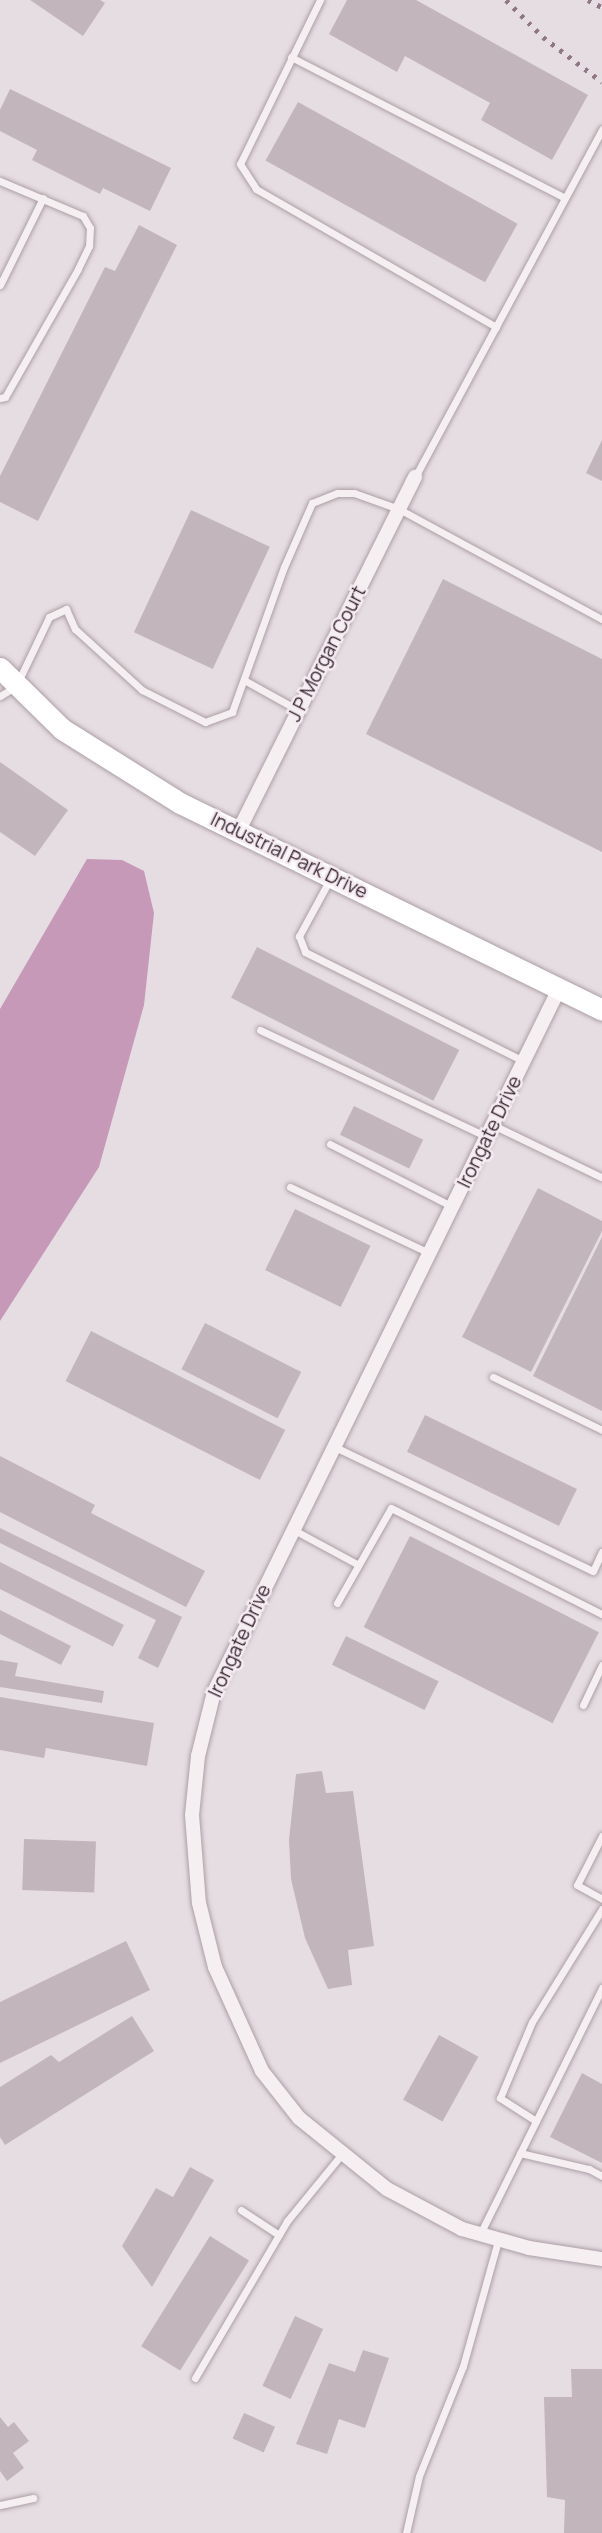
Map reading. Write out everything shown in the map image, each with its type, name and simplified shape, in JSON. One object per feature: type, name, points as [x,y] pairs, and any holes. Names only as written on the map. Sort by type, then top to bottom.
[{"type":"street","name":"J P Morgan Court","points":[[239,832],[415,477]]},
{"type":"street","name":"Industrial Park Drive","points":[[0,668],[8,691],[98,755],[239,832],[602,1010]]},
{"type":"street","name":"Irongate Drive","points":[[559,989],[214,1692],[198,1756],[194,1859],[206,1941],[244,2037],[277,2092],[341,2155],[387,2189],[479,2235],[498,2241],[602,2259]]},
{"type":"lane","points":[[320,0],[240,164],[256,189],[496,327]]},
{"type":"lane","points":[[290,57],[565,198]]},
{"type":"lane","points":[[415,477],[602,128]]},
{"type":"lane","points":[[0,181],[83,216],[90,228],[89,247],[5,397],[0,398]]},
{"type":"lane","points":[[0,285],[43,198]]},
{"type":"lane","points":[[8,691],[49,617],[66,609],[75,629],[142,690],[205,722],[232,712],[284,567],[312,503],[337,493],[354,493],[400,509],[602,619]]},
{"type":"lane","points":[[244,680],[298,710]]},
{"type":"lane","points":[[331,877],[299,936],[305,952],[524,1061]]},
{"type":"lane","points":[[260,1030],[601,1177]]},
{"type":"lane","points":[[330,1144],[453,1207]]},
{"type":"lane","points":[[290,1187],[431,1254]]},
{"type":"lane","points":[[493,1377],[602,1430]]},
{"type":"lane","points":[[335,1447],[593,1571],[602,1552]]},
{"type":"lane","points":[[337,1603],[391,1508],[602,1614]]},
{"type":"lane","points":[[293,1530],[357,1564]]},
{"type":"lane","points":[[583,1705],[602,1665]]},
{"type":"lane","points":[[602,1836],[577,1885],[602,1899]]},
{"type":"lane","points":[[536,2121],[500,2098],[532,2022],[602,1909]]},
{"type":"lane","points":[[479,2235],[602,1988]]},
{"type":"lane","points":[[520,2153],[589,2169],[602,2176]]},
{"type":"lane","points":[[195,2378],[279,2235],[341,2155]]},
{"type":"lane","points":[[241,2210],[279,2235]]},
{"type":"lane","points":[[406,2533],[419,2476],[463,2366],[498,2241]]},
{"type":"lane","points":[[0,2505],[33,2498]]},
{"type":"shaded area","points":[[87,859],[122,860],[144,871],[154,913],[144,1005],[99,1167],[0,1321],[0,1009]]},
{"type":"building","points":[[30,0],[100,0],[105,3],[83,36]]},
{"type":"building","points":[[347,0],[416,0],[588,95],[552,160],[481,120],[490,103],[405,56],[397,72],[329,34]]},
{"type":"building","points":[[10,89],[171,168],[150,211],[103,188],[100,194],[32,160],[37,150],[0,131],[0,110]]},
{"type":"building","points":[[298,102],[518,224],[485,282],[266,161]]},
{"type":"building","points":[[139,225],[177,245],[38,521],[0,502],[0,476],[105,267],[115,271]]},
{"type":"building","points":[[602,440],[602,481],[586,473]]},
{"type":"building","points":[[191,510],[270,547],[213,669],[134,632]]},
{"type":"building","points":[[443,579],[602,659],[602,852],[366,734]]},
{"type":"building","points":[[0,762],[68,810],[35,856],[0,832]]},
{"type":"building","points":[[257,947],[459,1050],[433,1101],[231,998]]},
{"type":"building","points":[[354,1106],[423,1140],[409,1169],[340,1135]]},
{"type":"building","points":[[538,1188],[602,1221],[602,1231],[531,1372],[462,1337]]},
{"type":"building","points":[[295,1209],[370,1246],[341,1307],[265,1270]]},
{"type":"building","points":[[602,1237],[602,1411],[533,1376]]},
{"type":"building","points":[[205,1323],[301,1372],[278,1418],[181,1369]]},
{"type":"building","points":[[91,1331],[285,1430],[260,1480],[66,1381]]},
{"type":"building","points":[[425,1415],[577,1489],[559,1526],[407,1452]]},
{"type":"building","points":[[0,1456],[95,1505],[91,1513],[205,1571],[186,1607],[0,1512]]},
{"type":"building","points":[[0,1528],[182,1617],[158,1668],[138,1658],[156,1620],[0,1543]]},
{"type":"building","points":[[410,1536],[599,1632],[553,1723],[364,1627]]},
{"type":"building","points":[[0,1562],[124,1625],[113,1646],[0,1589]]},
{"type":"building","points":[[0,1610],[71,1646],[61,1665],[0,1634]]},
{"type":"building","points":[[346,1636],[439,1681],[425,1710],[332,1665]]},
{"type":"building","points":[[0,1660],[18,1663],[15,1676],[104,1691],[102,1703],[0,1687]]},
{"type":"building","points":[[0,1697],[154,1723],[147,1766],[46,1748],[44,1758],[0,1750]]},
{"type":"building","points":[[322,1771],[326,1793],[353,1791],[374,1946],[348,1950],[352,1985],[328,1989],[305,1938],[291,1879],[289,1840],[296,1774]]},
{"type":"building","points":[[24,1839],[96,1842],[94,1892],[22,1890]]},
{"type":"building","points":[[126,1941],[150,1990],[0,2063],[0,2002]]},
{"type":"building","points":[[132,2016],[154,2051],[5,2145],[0,2137],[0,2087],[51,2055],[59,2062]]},
{"type":"building","points":[[439,2035],[478,2057],[442,2122],[403,2100]]},
{"type":"building","points":[[582,2073],[602,2084],[602,2163],[550,2137]]},
{"type":"building","points":[[190,2167],[214,2180],[152,2287],[122,2246],[156,2188],[173,2197]]},
{"type":"building","points":[[210,2236],[249,2260],[180,2371],[141,2346]]},
{"type":"building","points":[[295,2316],[323,2329],[291,2399],[262,2386]]},
{"type":"building","points":[[363,2350],[389,2358],[365,2428],[339,2419],[327,2454],[296,2444],[329,2363],[355,2372]]},
{"type":"building","points":[[571,2369],[602,2369],[602,2533],[564,2533],[565,2500],[547,2497],[544,2397],[572,2397]]},
{"type":"building","points":[[244,2413],[275,2427],[264,2452],[233,2439]]},
{"type":"building","points":[[0,2417],[8,2427],[14,2422],[29,2441],[13,2453],[24,2468],[7,2481],[0,2471]]},
{"type":"railway","points":[[506,0],[543,37],[602,82]]},
{"type":"railway","points":[[588,0],[602,7]]}]
